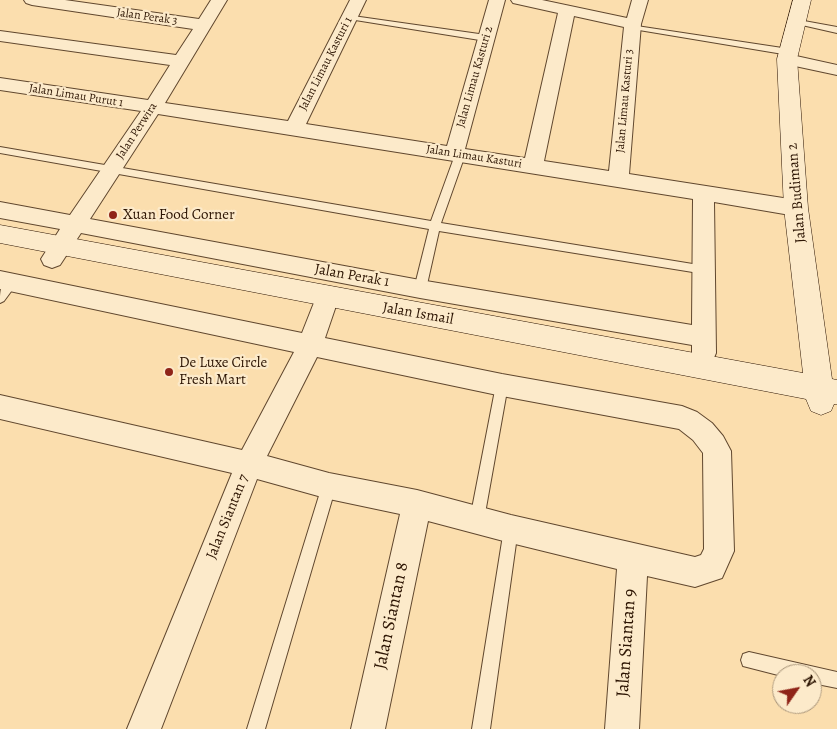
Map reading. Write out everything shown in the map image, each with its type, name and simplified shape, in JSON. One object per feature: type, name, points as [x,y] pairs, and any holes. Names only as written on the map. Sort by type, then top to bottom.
[{"type":"street","name":"Jalan Perak 3","points":[[32,0],[203,25]]},
{"type":"street","name":"Jalan Perwira","points":[[62,243],[112,170],[219,0]]},
{"type":"street","name":"Jalan Limau Kasturi 1","points":[[294,128],[358,0]]},
{"type":"street","name":"Jalan Limau Kasturi 2","points":[[457,154],[496,0]]},
{"type":"street","points":[[519,0],[633,25]]},
{"type":"street","name":"Jalan Limau Kasturi 3","points":[[618,179],[633,25],[640,0]]},
{"type":"street","points":[[533,166],[567,10]]},
{"type":"street","name":"Jalan Budiman 2","points":[[799,11],[788,56],[796,208],[829,397]]},
{"type":"street","points":[[0,36],[180,61]]},
{"type":"street","points":[[788,56],[837,70]]},
{"type":"street","name":"Jalan Limau Purut 1","points":[[0,84],[152,108]]},
{"type":"street","name":"Jalan Limau Kasturi","points":[[152,108],[294,128],[796,208]]},
{"type":"street","points":[[704,193],[704,366]]},
{"type":"street","name":"Jalan Perak 1","points":[[0,210],[62,243],[420,289],[704,337]]},
{"type":"street","name":"Jalan Ismail","points":[[1,246],[62,243],[325,303],[829,397]]},
{"type":"street","points":[[0,407],[249,464],[329,486],[417,504],[511,529],[695,572],[712,566],[719,551],[716,451],[710,438],[696,424],[682,418],[502,385],[310,345],[4,287]]},
{"type":"street","name":"Jalan Ismail","points":[[325,303],[704,366],[829,397]]},
{"type":"street","name":"Jalan Siantan 7","points":[[144,729],[249,464],[310,345],[325,303]]},
{"type":"street","name":"Jalan Siantan 8","points":[[368,729],[417,504]]},
{"type":"street","name":"Jalan Siantan 9","points":[[622,729],[633,557]]},
{"type":"lane","points":[[799,11],[837,30]]},
{"type":"lane","points":[[350,17],[486,38]]},
{"type":"lane","points":[[633,25],[788,56]]},
{"type":"lane","points":[[0,150],[435,226],[705,270]]},
{"type":"lane","points":[[420,289],[435,226],[457,154]]},
{"type":"lane","points":[[477,519],[502,385]]},
{"type":"lane","points":[[256,729],[329,486]]},
{"type":"lane","points":[[482,729],[511,529]]},
{"type":"lane","points":[[749,660],[772,665]]},
{"type":"lane","points":[[822,677],[837,680]]},
{"type":"place","name":"Xuan Food Corner","points":[[113,215]]},
{"type":"place","name":"De Luxe Circle Fresh Mart","points":[[169,372]]}]
